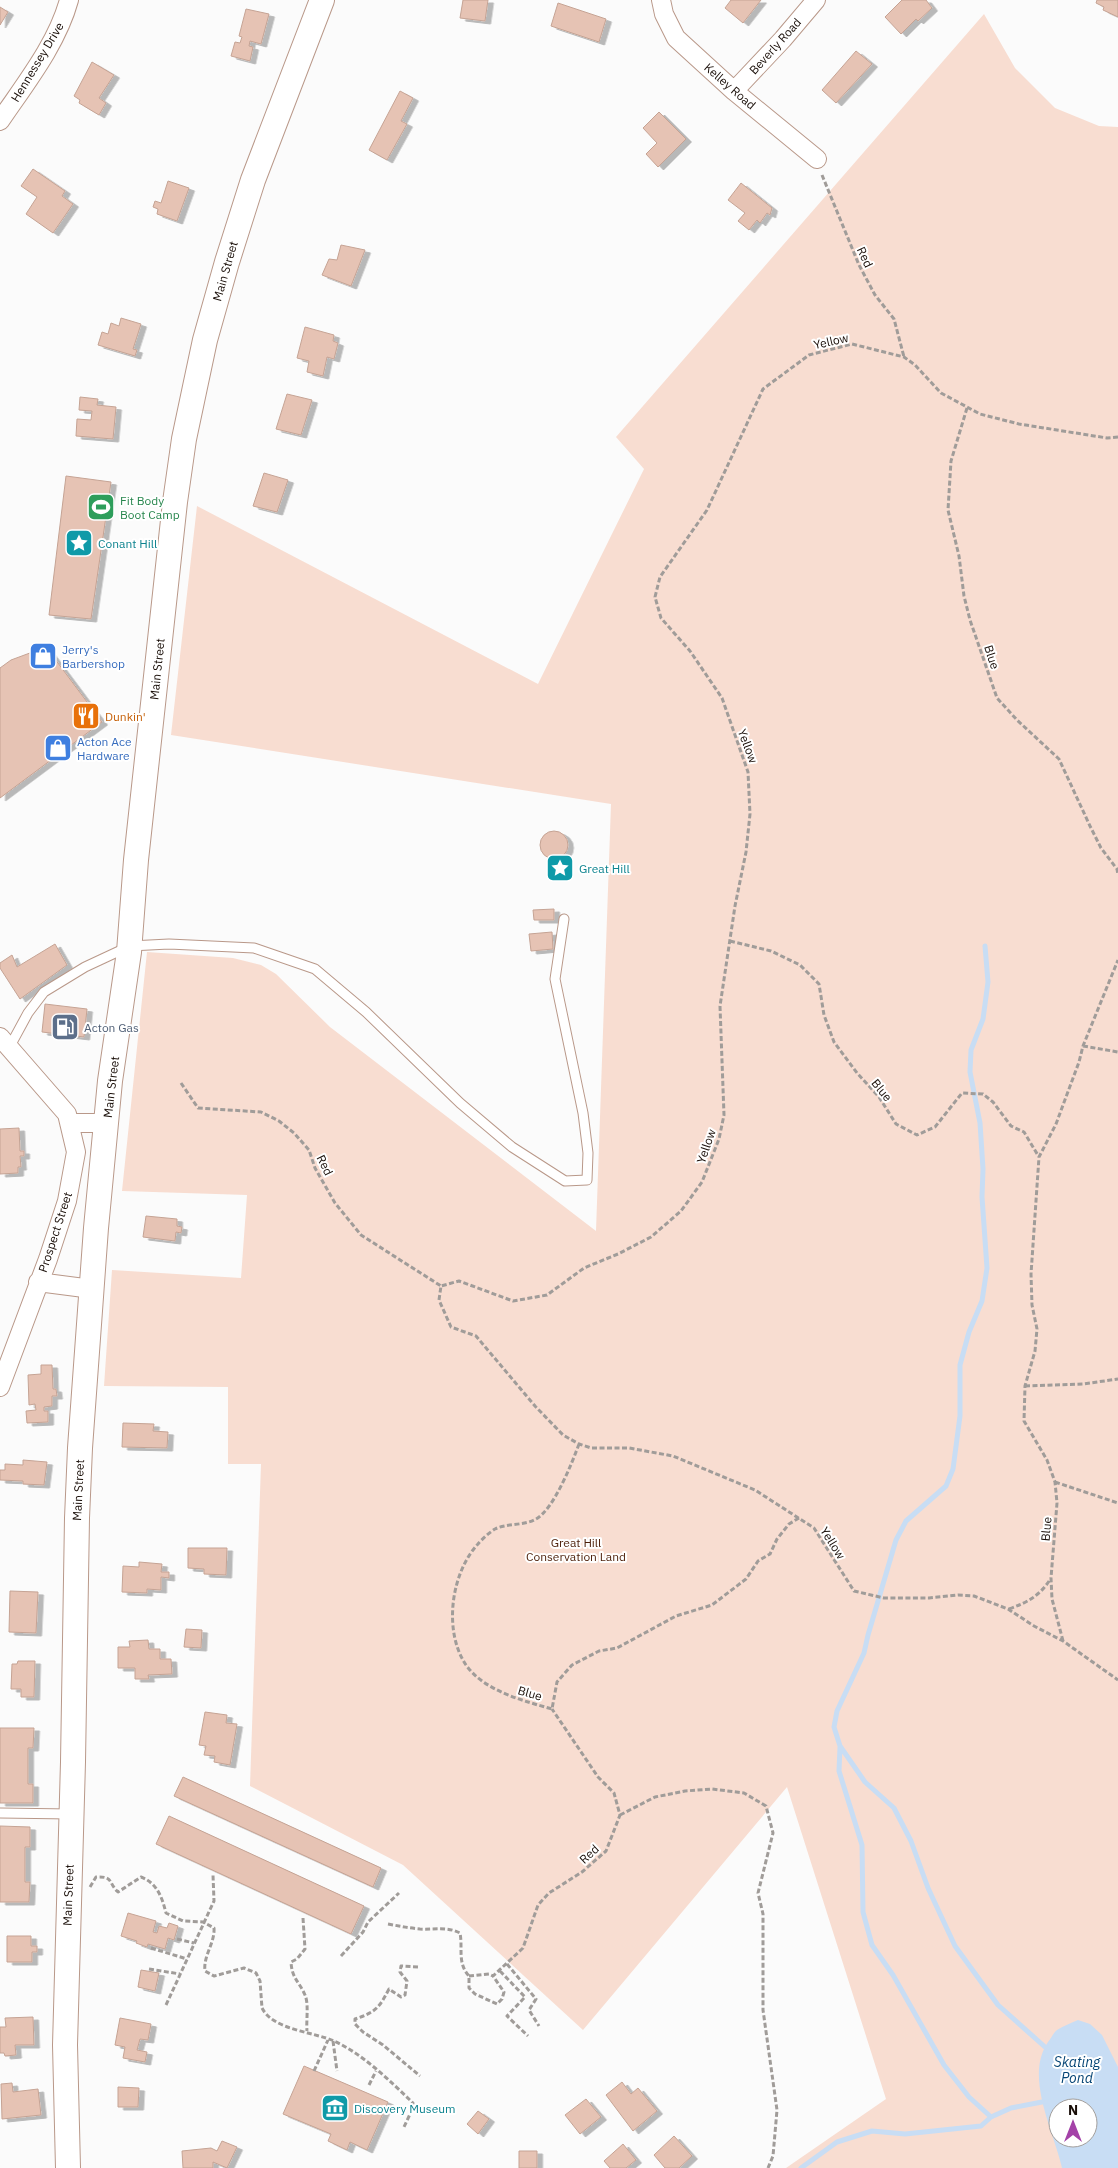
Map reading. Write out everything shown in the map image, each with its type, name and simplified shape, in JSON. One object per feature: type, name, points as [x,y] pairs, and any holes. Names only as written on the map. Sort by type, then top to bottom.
[{"type":"main road","name":"Main Street","points":[[68,2168],[65,2045],[77,1518],[92,1289],[106,1123],[130,946],[136,860],[175,502],[184,439],[195,387],[205,340],[224,271],[253,180],[322,0]]},
{"type":"street","name":"Hennessey Drive","points":[[3,109],[44,53],[65,14],[69,0]]},
{"type":"street","name":"Kelley Road","points":[[661,0],[664,14],[676,38],[734,91],[817,159]]},
{"type":"street","name":"Beverly Road","points":[[734,91],[783,39],[816,0]]},
{"type":"street","name":"Prospect Street","points":[[0,1388],[48,1259],[67,1200],[76,1152],[67,1114],[5,1042]]},
{"type":"street","points":[[69,1123],[106,1123]]},
{"type":"street","points":[[38,1282],[92,1289]]},
{"type":"lane","points":[[5,1042],[44,992],[85,968],[130,946],[169,944],[254,948],[315,969],[366,1012],[460,1103],[512,1147],[565,1181],[587,1180],[588,1154],[583,1113],[555,980],[564,919]]},
{"type":"lane","points":[[0,1813],[71,1814]]},
{"type":"path","name":"Red","points":[[817,159],[859,266],[875,295],[894,319],[904,357]]},
{"type":"path","name":"Yellow","points":[[1118,437],[1107,438],[1019,424],[980,414],[941,393],[915,365],[904,357],[852,344],[809,355],[763,389],[707,510],[660,577],[655,597],[661,618],[690,651],[722,698],[748,772],[750,814],[743,873],[720,1006],[724,1115],[719,1139],[702,1182],[681,1211],[651,1237],[618,1254],[584,1268],[547,1295],[514,1301],[459,1281],[441,1286],[440,1300],[451,1327],[476,1336],[556,1428],[563,1435],[579,1444],[590,1448],[629,1448],[674,1456],[755,1490],[814,1528],[854,1591],[884,1598],[974,1596],[1008,1609],[1034,1626],[1063,1641],[1118,1680]]},
{"type":"path","name":"Blue","points":[[967,408],[951,461],[948,510],[959,556],[964,596],[970,620],[997,698],[1017,720],[1059,759],[1101,848],[1117,869],[1118,875]]},
{"type":"path","name":"Blue","points":[[730,941],[771,951],[800,965],[819,984],[824,1015],[834,1042],[857,1073],[879,1097],[896,1124],[917,1135],[934,1127],[962,1093],[983,1094],[992,1102],[1011,1126],[1024,1132],[1039,1157]]},
{"type":"path","name":"Blue","points":[[1063,1641],[1052,1599],[1051,1578],[1057,1503],[1055,1482],[1047,1460],[1024,1421],[1025,1386],[1035,1351],[1037,1329],[1032,1305],[1031,1274],[1039,1157],[1056,1124],[1083,1046],[1118,960]]},
{"type":"path","points":[[1083,1046],[1118,1052]]},
{"type":"path","name":"Red","points":[[181,1083],[198,1108],[261,1112],[279,1121],[294,1133],[309,1150],[315,1168],[335,1203],[361,1235],[441,1286]]},
{"type":"path","points":[[1025,1386],[1084,1384],[1118,1379]]},
{"type":"path","name":"Blue","points":[[579,1444],[569,1472],[549,1504],[536,1519],[496,1529],[478,1544],[465,1561],[456,1585],[452,1608],[459,1649],[466,1665],[482,1680],[511,1697],[552,1709],[557,1682],[572,1665],[598,1651],[617,1648],[676,1616],[712,1605],[746,1579],[758,1561],[770,1554],[776,1539],[790,1524],[799,1518]]},
{"type":"path","points":[[1055,1482],[1118,1503]]},
{"type":"path","points":[[1008,1609],[1030,1601],[1042,1591],[1051,1578]]},
{"type":"path","points":[[552,1709],[598,1777],[614,1793],[620,1814],[655,1797],[712,1788],[744,1793],[766,1806],[773,1833],[758,1893],[763,1914],[763,2010],[776,2110],[773,2156],[768,2168]]},
{"type":"path","name":"Red","points":[[493,1976],[523,1948],[538,1905],[549,1893],[582,1872],[606,1851],[620,1814]]},
{"type":"path","points":[[166,2005],[214,1900],[213,1875]]},
{"type":"path","points":[[87,1893],[96,1877],[105,1876],[118,1892],[141,1876],[149,1880],[158,1890],[166,1913],[183,1921],[203,1922],[214,1928],[214,1936],[204,1964],[205,1971],[214,1976],[244,1968],[256,1973],[260,1982],[264,2012],[298,2031],[330,2040],[356,2054],[413,2103],[403,2129]]},
{"type":"path","points":[[341,1956],[364,1932],[368,1922],[398,1893]]},
{"type":"path","points":[[303,1918],[305,1949],[297,1959],[291,1962],[295,1980],[306,1996],[306,2032]]},
{"type":"path","points":[[388,1924],[422,1930],[452,1929],[460,1933],[460,1957],[469,1976],[469,1988],[475,1994],[497,2004],[502,1999],[504,1992],[493,1976],[490,1974],[469,1976]]},
{"type":"path","points":[[177,1939],[194,1943]]},
{"type":"path","points":[[151,1948],[187,1959]]},
{"type":"path","points":[[507,1964],[536,1999],[529,2010],[539,2026]]},
{"type":"path","points":[[418,1967],[401,1966],[400,1972],[407,1981],[405,1995],[401,1997],[389,1989],[380,2006],[371,2014],[355,2019],[356,2024],[363,2032],[420,2076]]},
{"type":"path","points":[[149,1969],[180,1974]]},
{"type":"path","points":[[500,1971],[525,1997],[507,2016],[528,2036]]},
{"type":"path","points":[[330,2040],[337,2071]]},
{"type":"path","points":[[314,2071],[330,2040]]},
{"type":"path","points":[[369,2085],[376,2071]]},
{"type":"green space","name":"Great Hill Conservation Land","points":[[984,14],[1015,68],[1055,108],[1099,126],[1118,127],[1118,2168],[786,2168],[886,2099],[787,1787],[583,2030],[403,1865],[250,1786],[261,1464],[228,1464],[228,1387],[104,1386],[112,1270],[241,1278],[247,1195],[122,1191],[147,952],[233,958],[261,965],[276,974],[330,1027],[596,1231],[611,804],[171,735],[197,506],[538,684],[644,469],[616,437]]},
{"type":"water","name":"Skating Pond","points":[[1078,2020],[1090,2024],[1102,2035],[1118,2067],[1118,2168],[1062,2168],[1056,2148],[1098,2148],[1098,2098],[1048,2098],[1048,2121],[1040,2087],[1039,2071],[1041,2056],[1048,2042],[1056,2031]]},
{"type":"building","points":[[463,0],[488,0],[485,21],[460,18]]},
{"type":"building","points":[[731,0],[761,0],[743,23],[725,8]]},
{"type":"building","points":[[902,0],[926,0],[932,8],[918,21],[916,19],[901,34],[885,17]]},
{"type":"building","points":[[1097,0],[1118,0],[1118,17],[1103,10],[1104,7],[1096,3]]},
{"type":"building","points":[[558,3],[606,19],[599,42],[551,26]]},
{"type":"building","points":[[0,7],[8,12],[0,25]]},
{"type":"building","points":[[246,9],[269,14],[261,44],[250,41],[249,46],[253,47],[250,61],[231,56],[235,42],[240,43],[242,37],[239,36]]},
{"type":"building","points":[[856,51],[872,64],[836,103],[822,90]]},
{"type":"building","points":[[92,62],[114,75],[99,98],[106,103],[99,115],[79,103],[80,100],[74,96]]},
{"type":"building","points":[[400,91],[413,98],[401,121],[407,124],[387,160],[369,150]]},
{"type":"building","points":[[659,112],[686,139],[658,167],[646,154],[657,143],[643,128]]},
{"type":"building","points":[[33,169],[65,191],[62,196],[73,204],[53,233],[26,214],[37,197],[21,186]]},
{"type":"building","points":[[168,181],[189,188],[177,221],[157,214],[158,209],[153,207],[155,201],[161,203]]},
{"type":"building","points":[[741,183],[772,208],[770,215],[767,213],[760,223],[757,220],[749,230],[738,221],[745,213],[728,200]]},
{"type":"building","points":[[341,245],[365,250],[351,286],[322,275],[329,259],[337,260]]},
{"type":"building","points":[[121,318],[141,324],[133,349],[137,350],[135,356],[98,345],[102,332],[108,334],[111,323],[119,326]]},
{"type":"building","points":[[305,327],[334,335],[333,341],[338,343],[334,359],[327,357],[323,376],[307,372],[309,361],[297,358]]},
{"type":"building","points":[[287,394],[312,400],[301,435],[276,429]]},
{"type":"building","points":[[80,397],[98,399],[97,405],[116,407],[113,439],[76,436],[77,419],[91,420],[92,411],[79,410]]},
{"type":"building","points":[[264,473],[288,480],[277,512],[253,506]]},
{"type":"building","points":[[66,476],[111,482],[91,619],[49,615]]},
{"type":"building","points":[[46,647],[102,722],[0,798],[0,668],[11,660]]},
{"type":"building","points":[[554,831],[564,835],[568,845],[564,855],[554,859],[544,855],[540,845],[544,835]]},
{"type":"building","points":[[554,909],[554,920],[534,920],[533,910]]},
{"type":"building","points":[[552,932],[553,949],[531,951],[529,934]]},
{"type":"building","points":[[55,944],[67,965],[20,999],[0,968],[0,963],[12,955],[17,967]]},
{"type":"building","points":[[45,1004],[87,1009],[84,1037],[42,1032]]},
{"type":"building","points":[[19,1128],[20,1151],[24,1151],[24,1156],[20,1156],[21,1167],[18,1167],[18,1173],[0,1174],[0,1129]]},
{"type":"building","points":[[146,1216],[177,1219],[177,1226],[182,1227],[181,1233],[176,1232],[175,1241],[143,1237]]},
{"type":"building","points":[[41,1365],[52,1365],[53,1389],[56,1389],[57,1396],[52,1396],[52,1406],[44,1407],[44,1411],[48,1411],[48,1422],[27,1423],[26,1411],[36,1410],[35,1404],[29,1405],[28,1375],[41,1374]]},
{"type":"building","points":[[123,1423],[154,1424],[153,1431],[168,1432],[167,1448],[122,1447]]},
{"type":"building","points":[[23,1460],[47,1462],[44,1485],[23,1484],[23,1481],[0,1480],[0,1470],[5,1470],[5,1464],[23,1465]]},
{"type":"building","points":[[188,1548],[227,1548],[226,1575],[204,1574],[204,1569],[188,1568]]},
{"type":"building","points":[[139,1562],[162,1564],[161,1572],[169,1572],[169,1578],[161,1577],[161,1590],[147,1589],[147,1593],[122,1592],[123,1566],[139,1567]]},
{"type":"building","points":[[10,1591],[38,1592],[36,1633],[9,1632]]},
{"type":"building","points":[[186,1629],[202,1630],[201,1648],[184,1647]]},
{"type":"building","points":[[148,1640],[149,1649],[160,1649],[160,1659],[171,1659],[172,1674],[148,1675],[149,1679],[135,1679],[135,1668],[118,1668],[118,1647],[130,1647],[129,1641]]},
{"type":"building","points":[[18,1661],[35,1661],[34,1697],[21,1697],[21,1689],[11,1689],[12,1664],[17,1664]]},
{"type":"building","points":[[205,1712],[227,1715],[226,1723],[237,1724],[230,1765],[214,1762],[215,1756],[204,1755],[206,1746],[199,1745]]},
{"type":"building","points":[[0,1728],[34,1728],[33,1748],[28,1748],[28,1784],[33,1784],[33,1803],[0,1803]]},
{"type":"building","points":[[183,1777],[381,1868],[373,1887],[174,1796]]},
{"type":"building","points":[[169,1816],[364,1906],[351,1934],[156,1844]]},
{"type":"building","points":[[0,1826],[30,1827],[30,1847],[25,1847],[25,1882],[30,1882],[29,1902],[0,1902]]},
{"type":"building","points":[[128,1913],[156,1921],[153,1932],[157,1933],[159,1926],[167,1928],[169,1923],[178,1926],[174,1940],[168,1938],[165,1949],[148,1944],[147,1947],[136,1943],[137,1941],[121,1936]]},
{"type":"building","points":[[7,1936],[31,1936],[31,1946],[37,1946],[37,1952],[32,1952],[32,1962],[7,1962]]},
{"type":"building","points":[[141,1970],[159,1973],[155,1991],[138,1987]]},
{"type":"building","points":[[33,2017],[34,2045],[15,2045],[16,2055],[5,2056],[4,2053],[0,2053],[0,2027],[6,2027],[5,2018]]},
{"type":"building","points":[[120,2018],[151,2024],[148,2040],[140,2039],[137,2050],[147,2052],[145,2062],[123,2058],[125,2047],[115,2045]]},
{"type":"building","name":"Discovery Museum","points":[[304,2066],[388,2102],[367,2150],[350,2142],[347,2150],[328,2141],[331,2134],[283,2114]]},
{"type":"building","points":[[622,2082],[631,2094],[638,2088],[657,2111],[633,2131],[606,2095]]},
{"type":"building","points":[[12,2083],[13,2092],[38,2089],[41,2115],[2,2119],[1,2084]]},
{"type":"building","points":[[118,2087],[139,2088],[138,2107],[118,2107]]},
{"type":"building","points":[[586,2099],[601,2117],[580,2134],[565,2115]]},
{"type":"building","points":[[478,2111],[489,2119],[478,2134],[467,2124]]},
{"type":"building","points":[[674,2136],[692,2156],[679,2168],[665,2168],[654,2155]]},
{"type":"building","points":[[222,2141],[237,2147],[227,2168],[213,2162],[213,2168],[183,2168],[182,2151],[211,2148],[217,2151]]},
{"type":"building","points":[[623,2144],[636,2160],[626,2168],[610,2168],[604,2161]]},
{"type":"building","points":[[519,2151],[537,2151],[537,2168],[519,2168]]},
{"type":"waterway","points":[[985,946],[988,982],[983,1019],[971,1050],[970,1072],[980,1123],[983,1169],[982,1197],[987,1268],[982,1301],[969,1332],[960,1365],[960,1416],[953,1469],[946,1486],[906,1521],[896,1540],[864,1653],[837,1711],[834,1727],[840,1746],[865,1782],[894,1808],[911,1841],[928,1888],[955,1946],[998,2005],[1045,2047]]},
{"type":"waterway","points":[[840,1747],[839,1771],[862,1845],[863,1912],[872,1945],[893,1975],[944,2065],[969,2097],[991,2117]]},
{"type":"waterway","points":[[801,2168],[837,2142],[872,2131],[905,2134],[981,2126],[991,2117],[1011,2108],[1042,2102]]},
{"type":"place","name":"Fit Body Boot Camp","points":[[101,507]]},
{"type":"place","name":"Conant Hill","points":[[79,543]]},
{"type":"place","name":"Jerry's Barbershop","points":[[43,656]]},
{"type":"place","name":"Dunkin'","points":[[86,716]]},
{"type":"place","name":"Acton Ace Hardware","points":[[58,748]]},
{"type":"place","name":"Great Hill","points":[[560,868]]},
{"type":"place","name":"Acton Gas","points":[[65,1027]]},
{"type":"place","name":"Discovery Museum","points":[[335,2108]]}]
